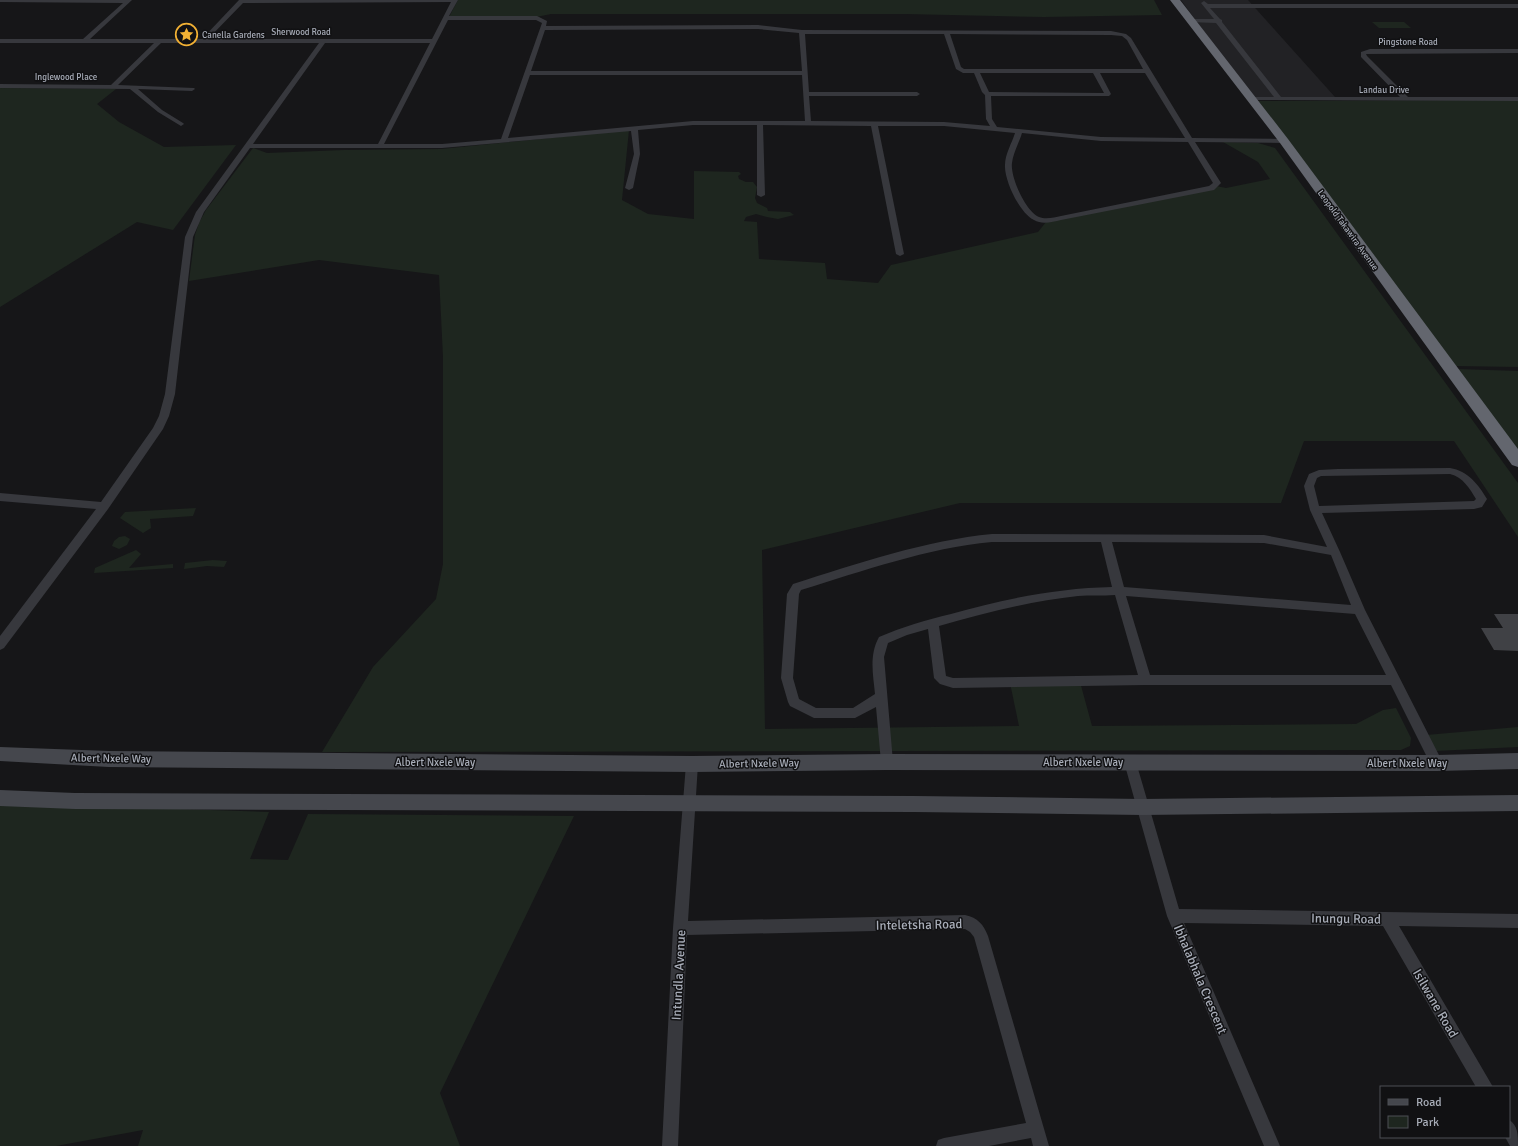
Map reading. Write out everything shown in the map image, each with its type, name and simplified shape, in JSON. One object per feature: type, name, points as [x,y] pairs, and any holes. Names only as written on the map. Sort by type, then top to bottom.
[{"type":"highway","name":"Leopold Takawira Avenue","points":[[1175,0],[1284,141],[1518,462]]},
{"type":"main road","name":"Albert Nxele Way","points":[[0,754],[110,759],[692,764],[887,762],[1437,763],[1518,761]]},
{"type":"main road","points":[[0,798],[74,801],[914,804],[1142,807],[1518,803]]},
{"type":"street","points":[[0,0],[128,1]]},
{"type":"street","points":[[204,40],[242,1],[455,0],[380,146]]},
{"type":"street","points":[[1202,0],[1220,20],[1279,98]]},
{"type":"street","points":[[1432,0],[1438,5]]},
{"type":"street","points":[[85,41],[128,1]]},
{"type":"street","points":[[1206,6],[1438,5],[1460,2],[1518,6]]},
{"type":"street","points":[[447,18],[537,18],[544,22],[504,141]]},
{"type":"street","points":[[1191,21],[1220,20]]},
{"type":"street","points":[[543,28],[758,27],[802,32],[1120,34],[1129,39],[1147,71],[1217,183],[1214,186],[1061,218],[1040,220],[1033,217],[1027,210],[1009,177],[1008,164],[1019,131]]},
{"type":"street","points":[[802,32],[808,122]]},
{"type":"street","points":[[947,32],[958,68],[961,71],[1147,71]]},
{"type":"street","name":"Sherwood Road","points":[[0,41],[434,41]]},
{"type":"street","points":[[112,87],[159,41]]},
{"type":"street","points":[[0,645],[104,506],[158,429],[169,399],[189,237],[193,225],[200,212],[323,42]]},
{"type":"street","name":"Pingstone Road","points":[[1406,99],[1364,57],[1363,53],[1370,51],[1518,51]]},
{"type":"street","points":[[977,72],[985,92],[988,94],[989,119],[995,129]]},
{"type":"street","points":[[988,94],[1107,95],[1108,94],[1096,72]]},
{"type":"street","points":[[527,73],[805,73]]},
{"type":"street","name":"Inglewood Place","points":[[0,86],[192,89]]},
{"type":"street","points":[[132,87],[160,111],[181,124]]},
{"type":"street","points":[[806,94],[917,94]]},
{"type":"street","name":"Landau Drive","points":[[1251,99],[1518,99]]},
{"type":"street","points":[[982,128],[989,119]]},
{"type":"street","points":[[248,146],[442,146],[687,123],[760,122],[944,124],[1101,139],[1284,141]]},
{"type":"street","points":[[760,122],[761,195]]},
{"type":"street","points":[[874,123],[900,254]]},
{"type":"street","points":[[629,188],[637,154],[634,128]]},
{"type":"street","points":[[1315,510],[1474,505],[1478,504],[1482,499],[1465,476],[1456,471],[1319,473],[1313,476],[1309,486],[1315,510],[1335,552],[1359,610],[1437,763]]},
{"type":"street","points":[[0,496],[104,506]]},
{"type":"street","points":[[881,696],[873,703],[855,713],[814,713],[794,702],[787,678],[794,594],[797,587],[905,555],[970,540],[992,538],[1106,540],[1264,539],[1335,552]]},
{"type":"street","points":[[1106,540],[1145,680]]},
{"type":"street","points":[[887,762],[878,657],[883,640],[904,631],[976,611],[1028,600],[1078,592],[1119,591],[1359,610]]},
{"type":"street","points":[[933,623],[940,678],[944,682],[1394,680]]},
{"type":"street","name":"Ibhalabhala Crescent","points":[[1130,762],[1174,916],[1272,1146]]},
{"type":"street","name":"Intundla Avenue","points":[[670,1146],[680,928],[692,764]]},
{"type":"street","name":"Inungu Road","points":[[1174,916],[1518,921]]},
{"type":"street","name":"Isilwane Road","points":[[1387,919],[1484,1086]]},
{"type":"street","name":"Inteletsha Road","points":[[680,928],[965,922],[974,926],[977,928],[981,936],[1041,1146]]},
{"type":"street","points":[[944,1146],[1036,1129]]},
{"type":"street","points":[[1510,1130],[1518,1144]]},
{"type":"shaded area","points":[[1181,0],[1248,0],[1335,97],[1251,97]]},
{"type":"green space","points":[[458,0],[1154,0],[1162,15],[1044,17],[905,14],[551,14],[536,17],[449,17]]},
{"type":"green space","points":[[1372,22],[1404,22],[1411,28],[1379,28]]},
{"type":"green space","points":[[0,88],[116,89],[97,104],[119,122],[164,147],[236,145],[173,230],[137,222],[0,307]]},
{"type":"green space","points":[[1518,100],[1518,367],[1454,366],[1257,101]]},
{"type":"green space","points":[[629,130],[622,200],[648,214],[694,219],[694,171],[739,172],[741,174],[738,176],[739,179],[746,182],[753,182],[757,187],[755,198],[757,203],[767,208],[768,211],[790,212],[794,215],[778,219],[756,214],[746,217],[744,221],[757,222],[759,259],[825,263],[827,279],[878,283],[891,265],[1038,232],[1046,222],[1216,186],[1226,188],[1270,179],[1258,162],[1223,142],[1258,143],[1275,148],[1518,483],[1518,537],[1454,441],[1304,441],[1281,503],[960,503],[762,550],[765,729],[1019,726],[1010,683],[1080,682],[1092,726],[1356,724],[1383,710],[1396,708],[1411,738],[1410,746],[1401,750],[322,752],[373,667],[436,599],[443,564],[443,357],[439,275],[319,260],[189,281],[195,235],[199,223],[206,210],[253,148],[267,153],[344,150],[441,149]]},
{"type":"green space","points":[[1458,369],[1518,371],[1518,450]]},
{"type":"green space","points":[[196,508],[193,516],[150,519],[151,528],[143,533],[120,518],[125,512]]},
{"type":"green space","points":[[125,536],[130,539],[127,545],[119,549],[112,546],[114,541],[119,537]]},
{"type":"green space","points":[[136,550],[141,554],[129,568],[173,564],[173,568],[94,573],[95,568]]},
{"type":"green space","points":[[213,560],[227,561],[224,567],[207,566],[184,569],[185,563]]},
{"type":"green space","points":[[1518,727],[1518,747],[1435,751],[1426,735]]},
{"type":"green space","points":[[0,803],[269,812],[250,859],[288,860],[308,814],[574,816],[440,1093],[460,1146],[138,1146],[143,1130],[56,1146],[0,1146]]},
{"type":"building","points":[[1494,614],[1518,614],[1518,651],[1494,650],[1481,628],[1503,628]]},
{"type":"place","name":"Canella Gardens","points":[[186,35]]}]
